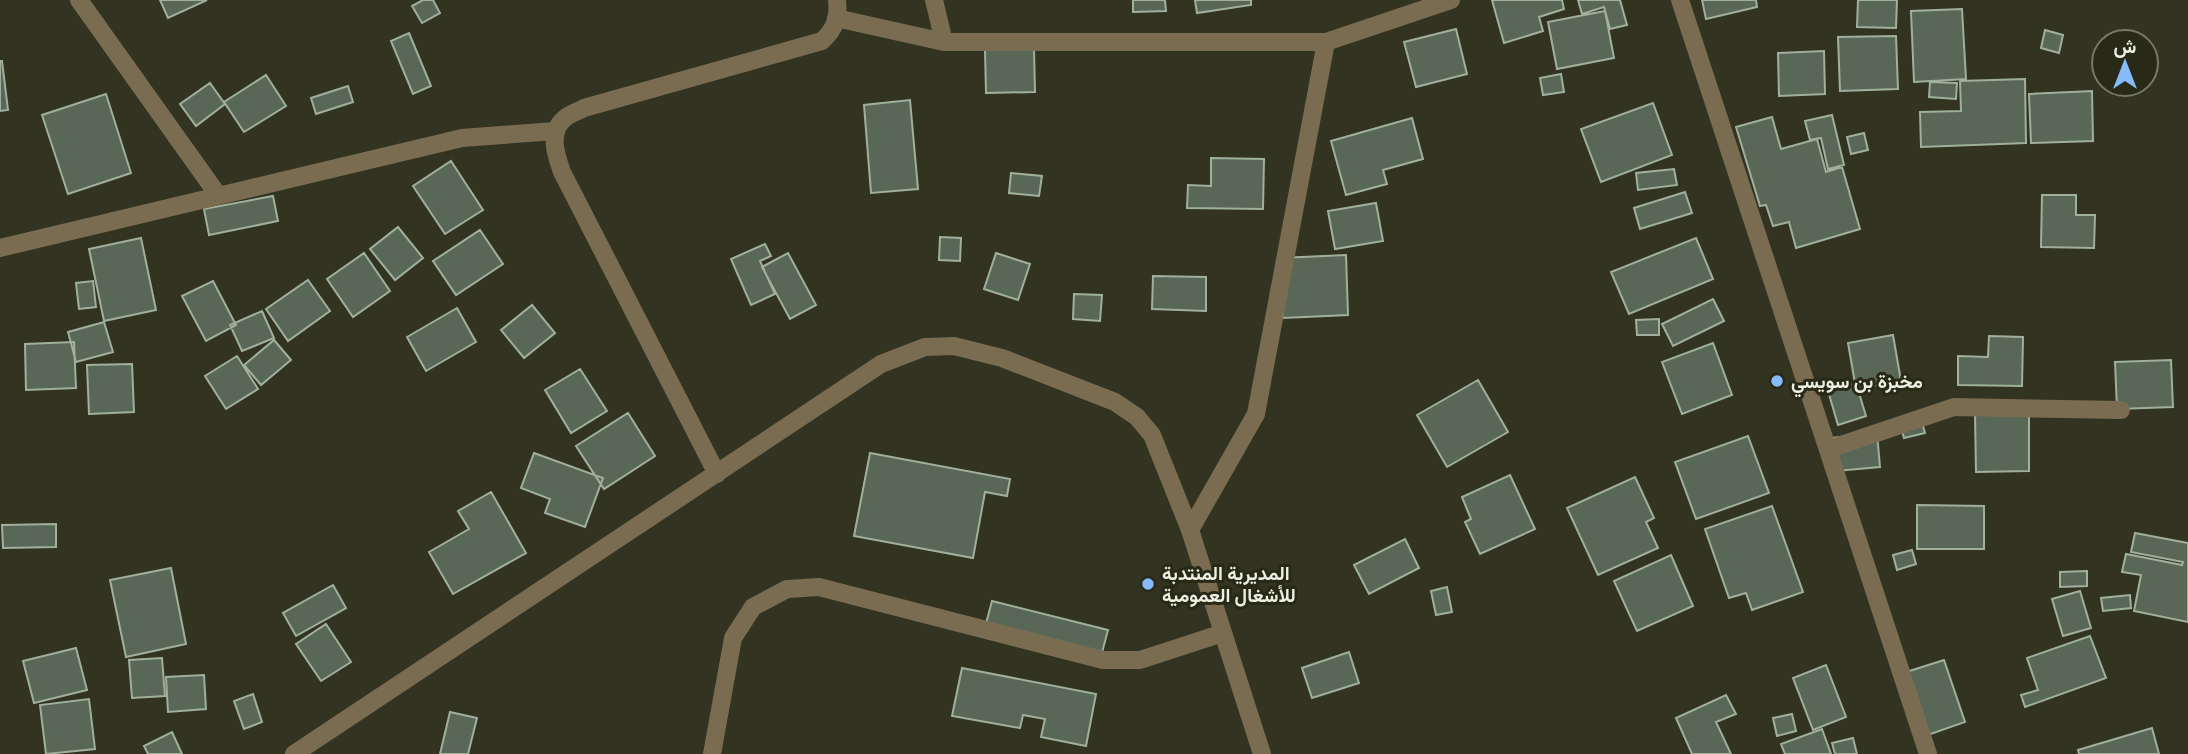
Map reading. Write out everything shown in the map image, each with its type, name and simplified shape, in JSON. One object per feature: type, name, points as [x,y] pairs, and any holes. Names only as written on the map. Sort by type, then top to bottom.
[{"type":"street","points":[[79,0],[218,195]]},
{"type":"street","points":[[934,0],[944,42]]},
{"type":"street","points":[[717,474],[562,172],[555,153],[555,131],[564,119],[584,108],[822,41],[833,31],[836,9],[944,42],[1326,42],[1451,0]]},
{"type":"street","points":[[1680,0],[1928,754]]},
{"type":"street","points":[[1190,530],[1256,414],[1326,42]]},
{"type":"street","points":[[0,248],[462,138],[555,131]]},
{"type":"street","points":[[293,754],[881,364],[925,346],[954,346],[1002,358],[1115,402],[1137,417],[1152,435],[1190,530],[1262,754]]},
{"type":"street","points":[[1829,449],[1954,407],[2122,410]]},
{"type":"street","points":[[712,754],[733,638],[754,607],[787,589],[819,587],[1103,660],[1140,660],[1223,634]]},
{"type":"building","points":[[160,0],[207,0],[168,18]]},
{"type":"building","points":[[423,0],[433,0],[440,13],[422,23],[412,6]]},
{"type":"building","points":[[1133,0],[1165,0],[1166,11],[1133,12]]},
{"type":"building","points":[[1195,0],[1251,0],[1251,5],[1197,13]]},
{"type":"building","points":[[1492,0],[1562,0],[1564,9],[1539,17],[1543,31],[1504,43]]},
{"type":"building","points":[[1578,0],[1620,0],[1627,25],[1610,29],[1604,7],[1582,14]]},
{"type":"building","points":[[1702,0],[1756,0],[1757,7],[1706,19]]},
{"type":"building","points":[[1858,0],[1897,0],[1896,28],[1857,27]]},
{"type":"building","points":[[1962,9],[1966,79],[1914,82],[1911,11]]},
{"type":"building","points":[[1605,11],[1614,58],[1557,69],[1548,22]]},
{"type":"building","points":[[1456,29],[1467,74],[1416,87],[1404,42]]},
{"type":"building","points":[[2045,30],[2063,35],[2059,53],[2041,48]]},
{"type":"building","points":[[409,33],[431,86],[413,94],[391,41]]},
{"type":"building","points":[[1896,36],[1898,89],[1840,91],[1838,37]]},
{"type":"building","points":[[1034,49],[1035,92],[986,93],[985,50]]},
{"type":"building","points":[[1824,51],[1825,94],[1779,96],[1778,53]]},
{"type":"building","points":[[0,61],[8,110],[0,111]]},
{"type":"building","points":[[1561,74],[1564,92],[1543,95],[1540,78]]},
{"type":"building","points":[[266,75],[286,106],[244,132],[224,102]]},
{"type":"building","points":[[2025,79],[2026,143],[1921,147],[1920,112],[1961,111],[1960,81]]},
{"type":"building","points":[[1930,82],[1957,83],[1956,99],[1929,97]]},
{"type":"building","points":[[210,83],[225,104],[196,126],[180,104]]},
{"type":"building","points":[[348,86],[353,102],[316,114],[311,98]]},
{"type":"building","points":[[2090,91],[2093,141],[2031,143],[2029,94]]},
{"type":"building","points":[[106,94],[131,173],[68,194],[42,115]]},
{"type":"building","points":[[910,100],[918,189],[871,193],[864,105]]},
{"type":"building","points":[[1653,103],[1672,155],[1601,182],[1581,129]]},
{"type":"building","points":[[1832,115],[1844,165],[1828,169],[1821,138],[1810,140],[1805,121]]},
{"type":"building","points":[[1772,117],[1781,149],[1817,139],[1826,172],[1842,167],[1860,229],[1796,248],[1789,222],[1773,226],[1766,205],[1760,206],[1736,127]]},
{"type":"building","points":[[1412,118],[1423,159],[1383,170],[1387,184],[1346,195],[1331,141]]},
{"type":"building","points":[[1864,133],[1868,150],[1851,154],[1847,137]]},
{"type":"building","points":[[1211,158],[1264,159],[1263,209],[1187,208],[1188,185],[1211,186]]},
{"type":"building","points":[[451,161],[483,210],[445,234],[413,186]]},
{"type":"building","points":[[1674,169],[1677,185],[1638,190],[1636,173]]},
{"type":"building","points":[[1011,173],[1042,176],[1039,196],[1009,193]]},
{"type":"building","points":[[1685,192],[1692,213],[1640,229],[1634,208]]},
{"type":"building","points":[[2042,195],[2076,195],[2076,215],[2095,215],[2094,248],[2041,247]]},
{"type":"building","points":[[273,196],[278,221],[209,235],[204,209]]},
{"type":"building","points":[[1376,203],[1383,241],[1335,249],[1328,211]]},
{"type":"building","points":[[398,227],[423,258],[395,280],[370,249]]},
{"type":"building","points":[[480,230],[503,264],[456,295],[433,261]]},
{"type":"building","points":[[940,237],[961,238],[960,261],[939,260]]},
{"type":"building","points":[[141,238],[156,310],[104,321],[89,249]]},
{"type":"building","points":[[1696,238],[1713,279],[1629,314],[1611,272]]},
{"type":"building","points":[[765,244],[771,256],[760,261],[775,294],[751,305],[731,259]]},
{"type":"building","points":[[364,253],[390,291],[353,317],[327,279]]},
{"type":"building","points":[[788,253],[816,305],[790,319],[762,267]]},
{"type":"building","points":[[996,253],[1030,264],[1018,300],[984,289]]},
{"type":"building","points":[[1346,255],[1348,315],[1283,318],[1280,258]]},
{"type":"building","points":[[1153,276],[1206,277],[1206,311],[1152,309]]},
{"type":"building","points":[[308,280],[330,311],[288,341],[266,309]]},
{"type":"building","points":[[93,281],[96,307],[79,309],[76,283]]},
{"type":"building","points":[[213,281],[236,325],[206,341],[182,296]]},
{"type":"building","points":[[1074,294],[1102,295],[1100,321],[1073,319]]},
{"type":"building","points":[[1713,299],[1724,321],[1673,346],[1662,324]]},
{"type":"building","points":[[532,305],[555,333],[524,358],[501,330]]},
{"type":"building","points":[[457,308],[476,342],[426,371],[407,337]]},
{"type":"building","points":[[262,311],[274,338],[242,351],[230,325]]},
{"type":"building","points":[[1659,319],[1659,335],[1637,335],[1636,320]]},
{"type":"building","points":[[104,322],[113,352],[76,362],[68,332]]},
{"type":"building","points":[[1893,335],[1901,381],[1856,389],[1848,343]]},
{"type":"building","points":[[1989,336],[2023,337],[2022,386],[1958,385],[1958,356],[1988,357]]},
{"type":"building","points":[[274,340],[291,360],[261,385],[244,365]]},
{"type":"building","points":[[74,342],[76,388],[26,390],[25,344]]},
{"type":"building","points":[[1713,343],[1732,395],[1682,414],[1662,362]]},
{"type":"building","points":[[237,356],[258,389],[226,409],[205,376]]},
{"type":"building","points":[[2171,360],[2173,407],[2117,409],[2115,362]]},
{"type":"building","points":[[132,364],[134,412],[89,414],[87,365]]},
{"type":"building","points":[[580,369],[607,411],[571,433],[545,390]]},
{"type":"building","points":[[1478,380],[1508,432],[1447,467],[1417,415]]},
{"type":"building","points":[[1856,383],[1866,416],[1838,425],[1828,391]]},
{"type":"building","points":[[628,413],[655,456],[604,489],[576,446]]},
{"type":"building","points":[[2029,413],[2029,471],[1976,472],[1975,414]]},
{"type":"building","points":[[1921,419],[1925,433],[1904,438],[1900,424]]},
{"type":"building","points":[[1877,433],[1880,467],[1836,471],[1832,438]]},
{"type":"building","points":[[1748,436],[1769,493],[1696,519],[1675,462]]},
{"type":"building","points":[[534,453],[603,478],[585,527],[545,513],[550,499],[521,488]]},
{"type":"building","points":[[870,453],[1010,479],[1007,496],[985,492],[973,558],[854,536]]},
{"type":"building","points":[[1510,475],[1535,529],[1480,554],[1465,522],[1471,519],[1462,497]]},
{"type":"building","points":[[1635,477],[1654,518],[1646,522],[1658,548],[1598,575],[1567,508]]},
{"type":"building","points":[[491,492],[526,553],[453,594],[429,552],[469,529],[458,511]]},
{"type":"building","points":[[1917,505],[1984,506],[1984,549],[1917,549]]},
{"type":"building","points":[[1772,506],[1803,592],[1752,610],[1746,593],[1729,598],[1705,529]]},
{"type":"building","points":[[56,524],[56,547],[3,548],[2,525]]},
{"type":"building","points":[[2135,533],[2188,543],[2188,622],[2134,611],[2141,575],[2122,572],[2126,554],[2182,565],[2183,562],[2131,552]]},
{"type":"building","points":[[1405,539],[1419,568],[1369,594],[1354,565]]},
{"type":"building","points":[[1912,550],[1916,564],[1897,570],[1893,555]]},
{"type":"building","points":[[1671,555],[1693,606],[1637,631],[1614,581]]},
{"type":"building","points":[[171,568],[186,644],[126,657],[110,580]]},
{"type":"building","points":[[2087,571],[2087,586],[2060,587],[2060,572]]},
{"type":"building","points":[[333,585],[346,608],[296,636],[283,613]]},
{"type":"building","points":[[1447,587],[1452,612],[1436,615],[1431,591]]},
{"type":"building","points":[[2080,591],[2091,628],[2063,636],[2052,599]]},
{"type":"building","points":[[2130,595],[2131,608],[2103,611],[2101,598]]},
{"type":"building","points":[[992,601],[1108,630],[1100,660],[984,631]]},
{"type":"building","points":[[326,624],[351,662],[321,681],[296,644]]},
{"type":"building","points":[[2090,636],[2106,678],[2025,707],[2021,695],[2038,690],[2027,658]]},
{"type":"building","points":[[76,648],[87,690],[34,703],[23,661]]},
{"type":"building","points":[[1349,652],[1359,683],[1312,698],[1302,668]]},
{"type":"building","points":[[162,658],[165,696],[132,698],[129,660]]},
{"type":"building","points":[[1944,660],[1965,722],[1922,737],[1900,674]]},
{"type":"building","points":[[1826,665],[1846,717],[1813,730],[1793,678]]},
{"type":"building","points":[[962,668],[1096,694],[1086,746],[1041,737],[1045,719],[1023,715],[1020,728],[952,716]]},
{"type":"building","points":[[204,675],[206,709],[168,712],[166,677]]},
{"type":"building","points":[[253,694],[262,722],[244,729],[234,701]]},
{"type":"building","points":[[1726,695],[1736,714],[1716,722],[1731,754],[1692,754],[1676,718]]},
{"type":"building","points":[[89,699],[95,749],[46,754],[40,705]]},
{"type":"building","points":[[450,712],[477,718],[468,754],[440,754]]},
{"type":"building","points":[[1792,714],[1796,731],[1777,736],[1773,718]]},
{"type":"building","points":[[2152,728],[2159,754],[2079,754],[2078,750]]},
{"type":"building","points":[[1822,729],[1831,754],[1785,754],[1781,744]]},
{"type":"building","points":[[172,732],[182,754],[148,754],[144,746]]},
{"type":"building","points":[[1853,738],[1857,754],[1835,754],[1832,743]]},
{"type":"place","name":"مخبزة بن سويسي","points":[[1777,381]]},
{"type":"place","name":"المديرية المنتدبة للأشغال العمومية","points":[[1148,584]]}]
